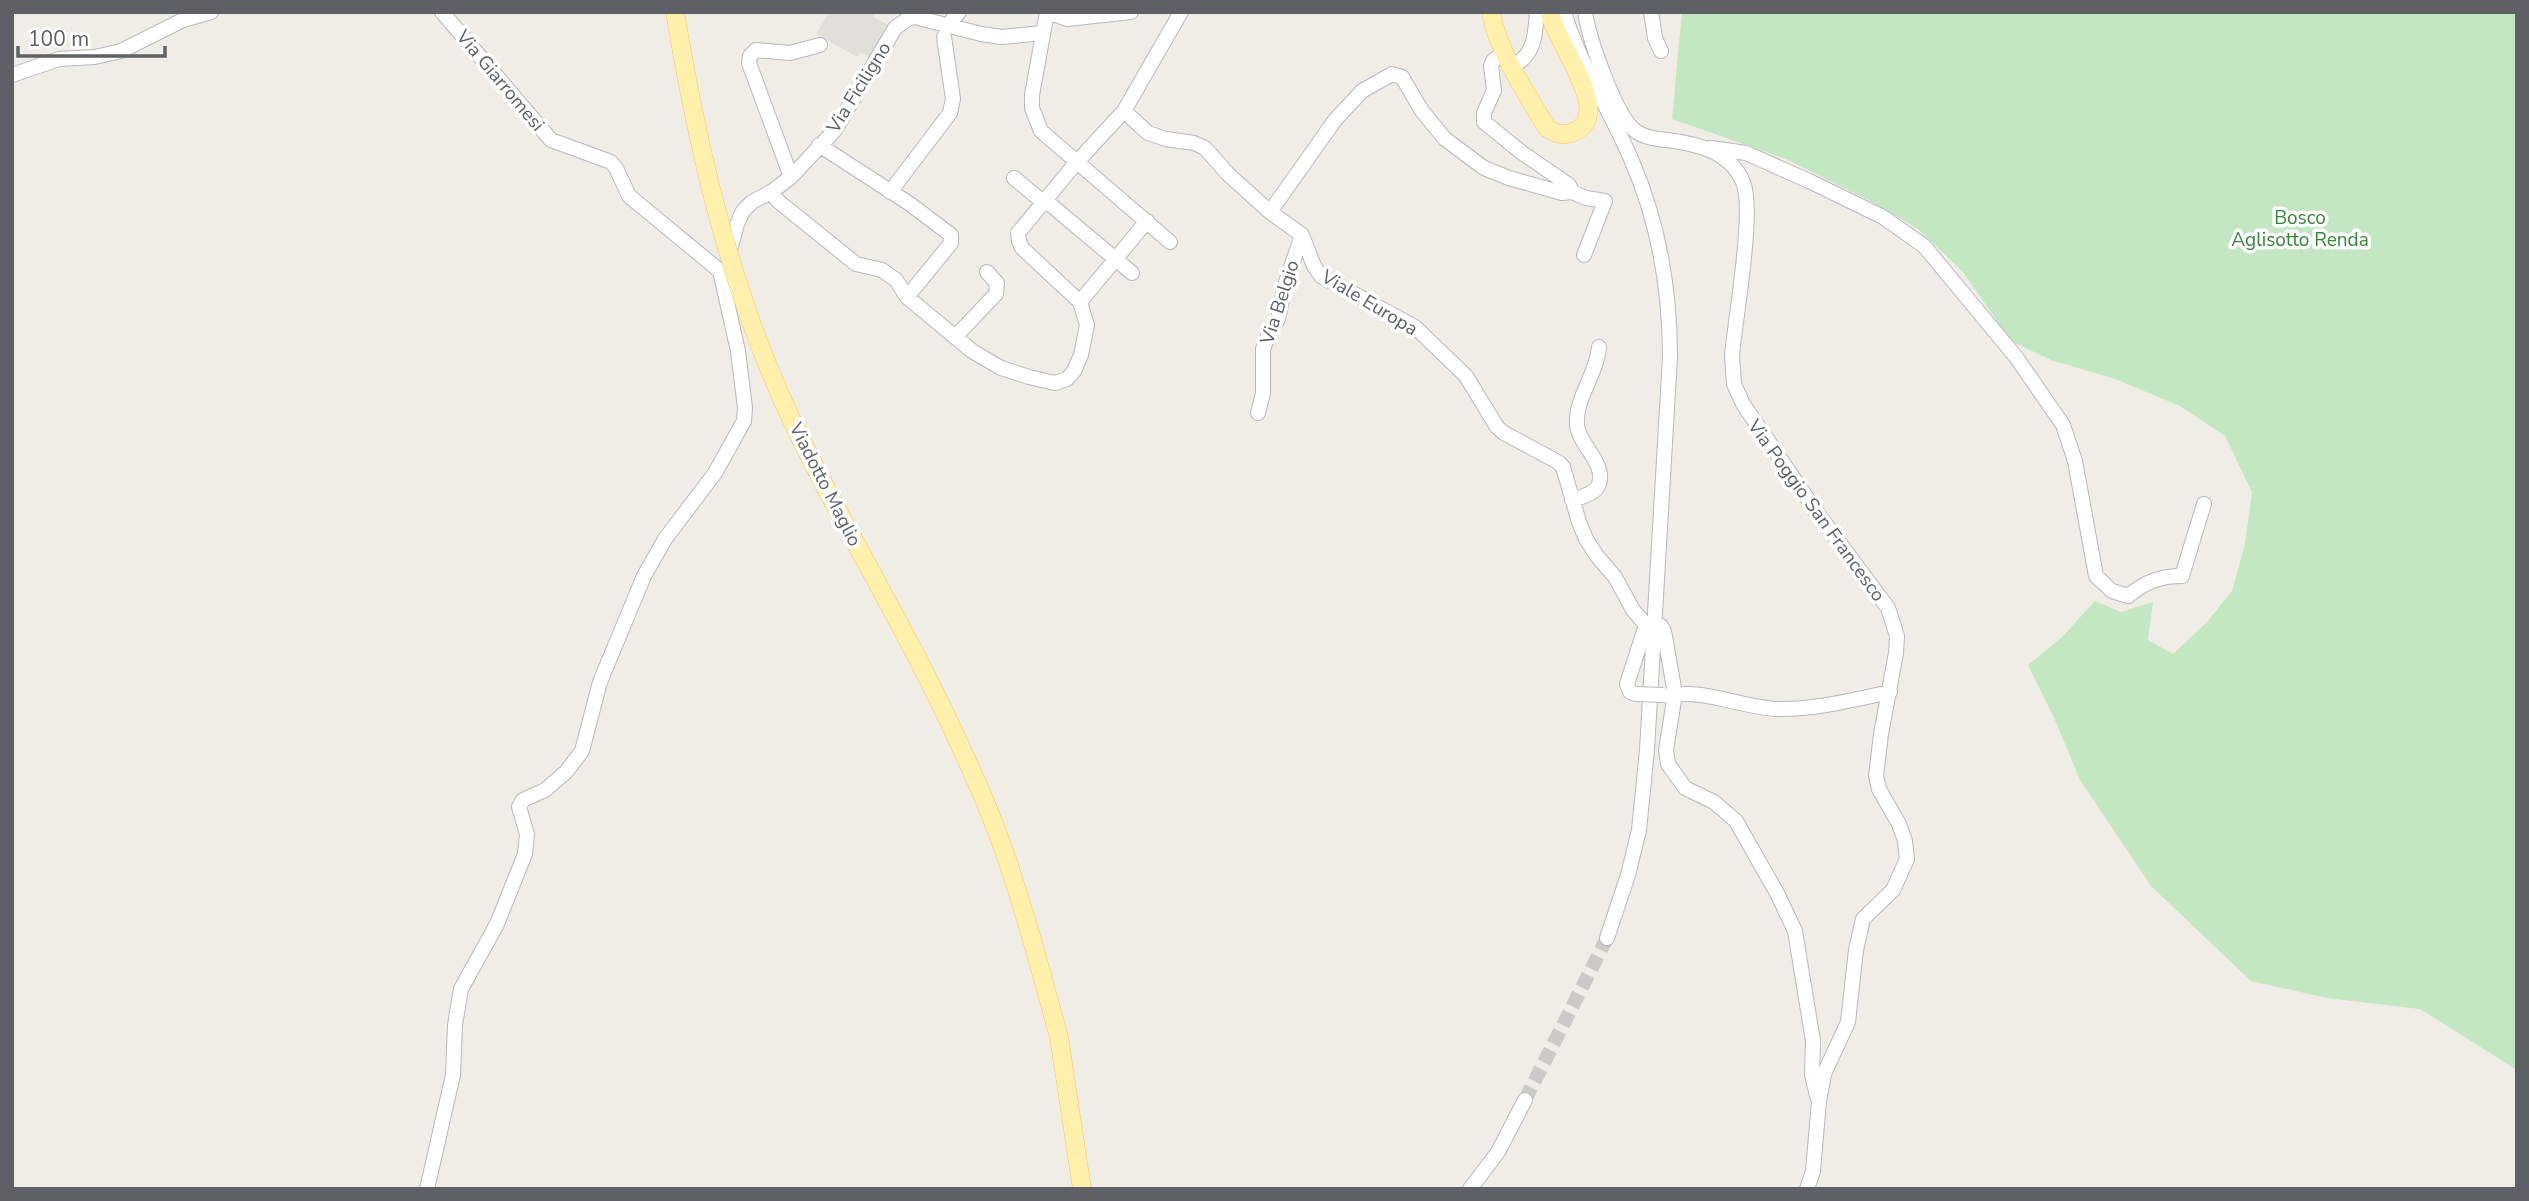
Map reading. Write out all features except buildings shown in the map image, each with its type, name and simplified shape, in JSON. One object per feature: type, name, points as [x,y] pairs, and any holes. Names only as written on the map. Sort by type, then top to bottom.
[{"type":"main road","name":"Viadotto Maglio","points":[[675,12],[704,161],[745,306],[782,397],[816,469],[918,659],[974,777],[1000,840],[1031,936],[1059,1037],[1082,1189]]},
{"type":"main road","points":[[1492,12],[1496,31],[1509,59],[1546,127],[1561,134],[1582,126],[1588,116],[1590,104],[1584,86],[1551,24],[1550,12]]},
{"type":"street","points":[[12,75],[59,59],[95,57],[121,51],[183,20],[211,12]]},
{"type":"street","name":"Via Giarromesi","points":[[443,12],[551,140],[611,162],[629,196],[720,271]]},
{"type":"street","points":[[1131,12],[1067,19],[1048,12],[1042,33],[1032,108],[1041,131],[1170,242]]},
{"type":"street","points":[[771,192],[778,201],[856,264],[882,270],[895,280],[907,297],[972,351],[1001,368],[1051,383],[1059,382],[1070,377],[1081,355],[1087,325],[1080,302],[1022,248],[1018,241],[1020,229],[1124,111],[1181,12]]},
{"type":"street","points":[[1537,12],[1534,43],[1525,59],[1493,61],[1491,66],[1494,90],[1484,113],[1484,122],[1569,185],[1572,192]]},
{"type":"street","points":[[1564,12],[1632,159],[1648,206],[1668,287],[1670,325],[1651,625],[1647,750],[1639,830],[1628,875],[1606,938]]},
{"type":"street","name":"Via Poggio San Francesco","points":[[1585,12],[1597,57],[1628,124],[1644,136],[1707,147],[1734,166],[1743,182],[1747,198],[1746,228],[1731,356],[1734,384],[1763,435],[1825,525],[1888,608],[1895,627],[1897,645],[1876,776],[1879,789],[1899,824],[1907,859],[1893,890],[1863,919],[1856,950],[1848,1022],[1824,1074],[1813,1171],[1807,1189]]},
{"type":"street","points":[[1651,12],[1655,38],[1661,51]]},
{"type":"street","name":"Via Ficiligno","points":[[720,271],[728,259],[743,211],[752,202],[791,177],[835,130],[895,28],[915,17],[950,22]]},
{"type":"street","points":[[890,192],[950,113],[953,99],[950,22],[981,34],[1002,37],[1042,33]]},
{"type":"street","points":[[791,177],[749,63],[750,56],[756,50],[790,53],[820,45]]},
{"type":"street","points":[[1270,212],[1335,120],[1362,91],[1392,74],[1402,77],[1422,111],[1445,139],[1474,162],[1509,178],[1562,193],[1572,192],[1586,198],[1605,201],[1584,255]]},
{"type":"street","points":[[1124,111],[1148,133],[1166,139],[1194,142],[1205,148],[1228,174],[1270,212],[1302,234]]},
{"type":"street","points":[[820,145],[910,204],[951,235],[953,239],[907,297]]},
{"type":"street","points":[[1707,147],[1746,153],[1809,181],[1883,217],[1924,246],[2016,358],[2063,425],[2075,461],[2095,576],[2112,590],[2128,596],[2142,584],[2165,576],[2182,576],[2204,503]]},
{"type":"street","points":[[1014,177],[1132,273]]},
{"type":"street","points":[[1080,302],[1147,222]]},
{"type":"street","name":"Via Belgio","points":[[1258,413],[1263,394],[1263,349],[1278,319],[1285,285],[1302,234]]},
{"type":"street","name":"Viale Europa","points":[[1302,234],[1314,266],[1321,276],[1415,327],[1466,376],[1491,418],[1504,433],[1558,462],[1567,477],[1586,539],[1615,577],[1633,610],[1651,625],[1661,626],[1664,631],[1669,695],[1666,750],[1668,764],[1685,789],[1720,806],[1736,821],[1795,931],[1813,1041],[1812,1075],[1819,1101]]},
{"type":"street","points":[[427,1189],[453,1075],[455,1025],[461,989],[497,924],[525,854],[527,834],[519,807],[523,800],[545,790],[566,772],[582,751],[600,682],[644,576],[665,539],[715,473],[744,421],[745,408],[738,351],[720,271]]},
{"type":"street","points":[[955,337],[996,294],[997,283],[987,272]]},
{"type":"street","points":[[1572,500],[1594,492],[1600,485],[1594,457],[1582,440],[1577,426],[1599,347]]},
{"type":"street","points":[[1651,625],[1628,684],[1630,692],[1636,694],[1669,695],[1683,692],[1774,709],[1822,707],[1890,692]]},
{"type":"street","points":[[1470,1189],[1498,1152],[1525,1100]]},
{"type":"shaded area","points":[[829,12],[874,12],[873,17],[889,25],[871,58],[860,52],[857,57],[816,34]]},
{"type":"green space","name":"Bosco Aglisotto Renda","points":[[1682,12],[2517,12],[2517,1070],[2420,1009],[2327,998],[2251,981],[2151,886],[2080,780],[2028,665],[2062,637],[2095,601],[2121,612],[2153,602],[2148,640],[2173,654],[2207,622],[2232,591],[2245,544],[2252,492],[2225,436],[2180,406],[2115,379],[2051,360],[2011,341],[1963,272],[1918,229],[1870,201],[1786,159],[1672,119]]},
{"type":"tunnel","points":[[1525,1100],[1607,938]]}]
